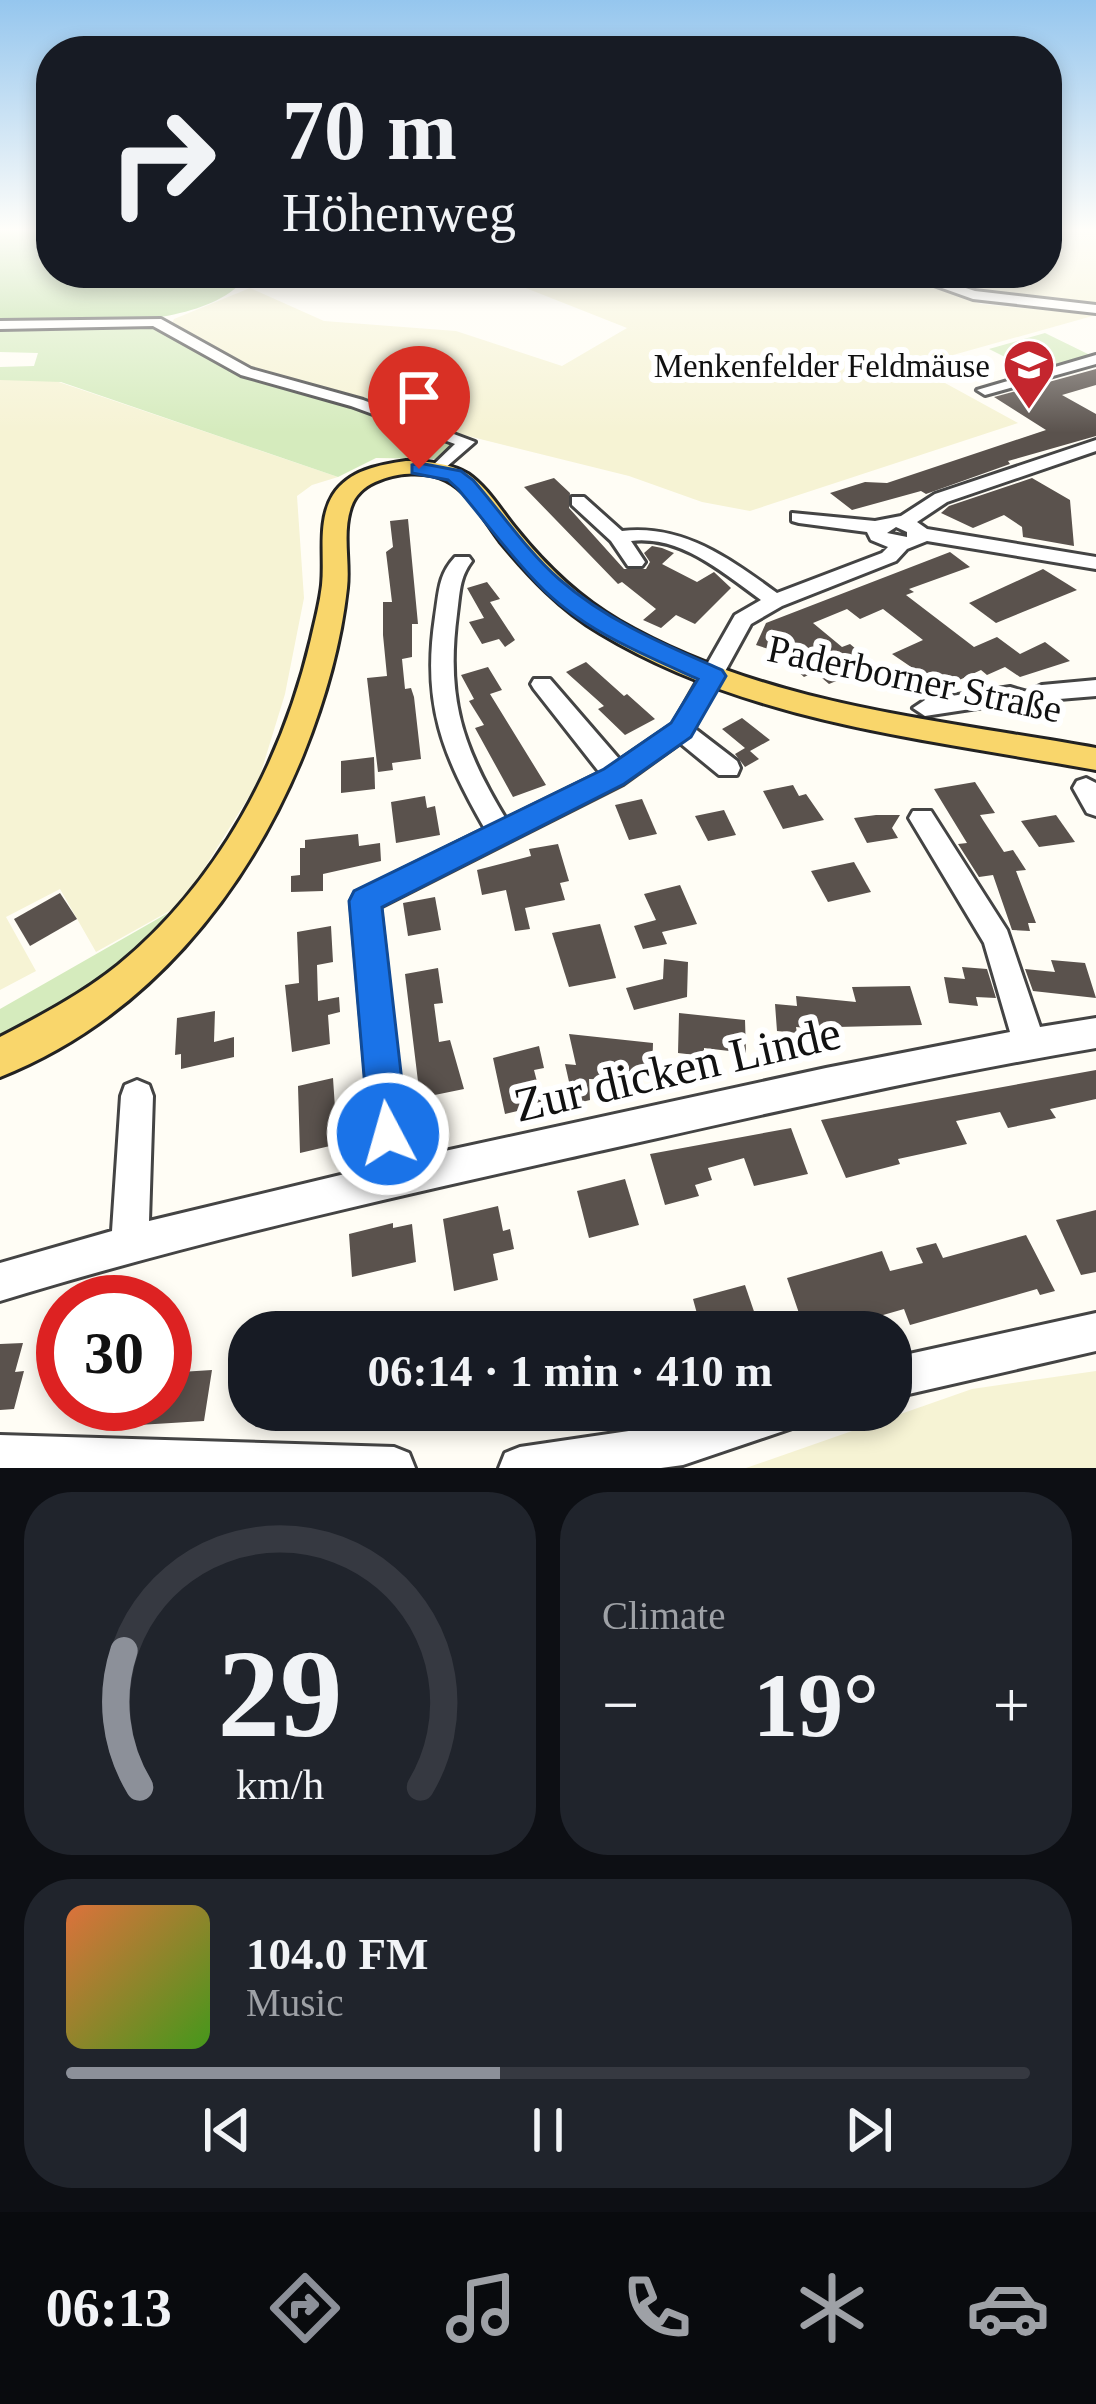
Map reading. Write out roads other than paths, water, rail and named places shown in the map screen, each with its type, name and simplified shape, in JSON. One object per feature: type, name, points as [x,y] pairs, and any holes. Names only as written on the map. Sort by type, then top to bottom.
[{"type":"main road","name":"Paderborner Straße","points":[[437,470],[466,484],[546,580],[577,606],[637,642],[713,676],[1092,784]]},
{"type":"main road","points":[[0,1058],[131,976],[198,908],[265,806],[307,703],[334,590],[338,510],[348,490],[375,474],[437,470]]},
{"type":"street","points":[[986,297],[1096,309]]},
{"type":"street","points":[[0,326],[156,322],[246,372],[357,403],[466,442],[437,470]]},
{"type":"street","points":[[985,390],[1096,359]]},
{"type":"street","points":[[393,1180],[365,901],[614,776],[681,730],[742,620],[775,601],[889,556],[940,498],[1096,445]]},
{"type":"street","points":[[578,501],[618,537],[635,562]]},
{"type":"street","points":[[799,517],[876,526],[890,520],[908,534],[1096,563]]},
{"type":"street","points":[[618,537],[641,532],[697,548],[775,601]]},
{"type":"street","points":[[462,561],[451,573],[440,676],[446,724],[467,776],[502,835]]},
{"type":"street","points":[[542,684],[609,763],[614,776]]},
{"type":"street","points":[[926,708],[1010,695],[1030,701],[1042,693],[1096,688]]},
{"type":"street","points":[[681,730],[728,769]]},
{"type":"street","points":[[922,818],[998,939],[1029,1043]]},
{"type":"street","name":"Zur dicken Linde","points":[[0,1282],[130,1240],[393,1180],[950,1056],[1096,1033]]},
{"type":"street","points":[[130,1240],[136,1096]]},
{"type":"street","points":[[912,1373],[1096,1332]]},
{"type":"street","points":[[520,1468],[683,1444],[724,1431]]},
{"type":"street","points":[[0,1456],[394,1468]]},
{"type":"place","name":"Menkenfelder Feldmäuse","points":[[1029,411]]}]
